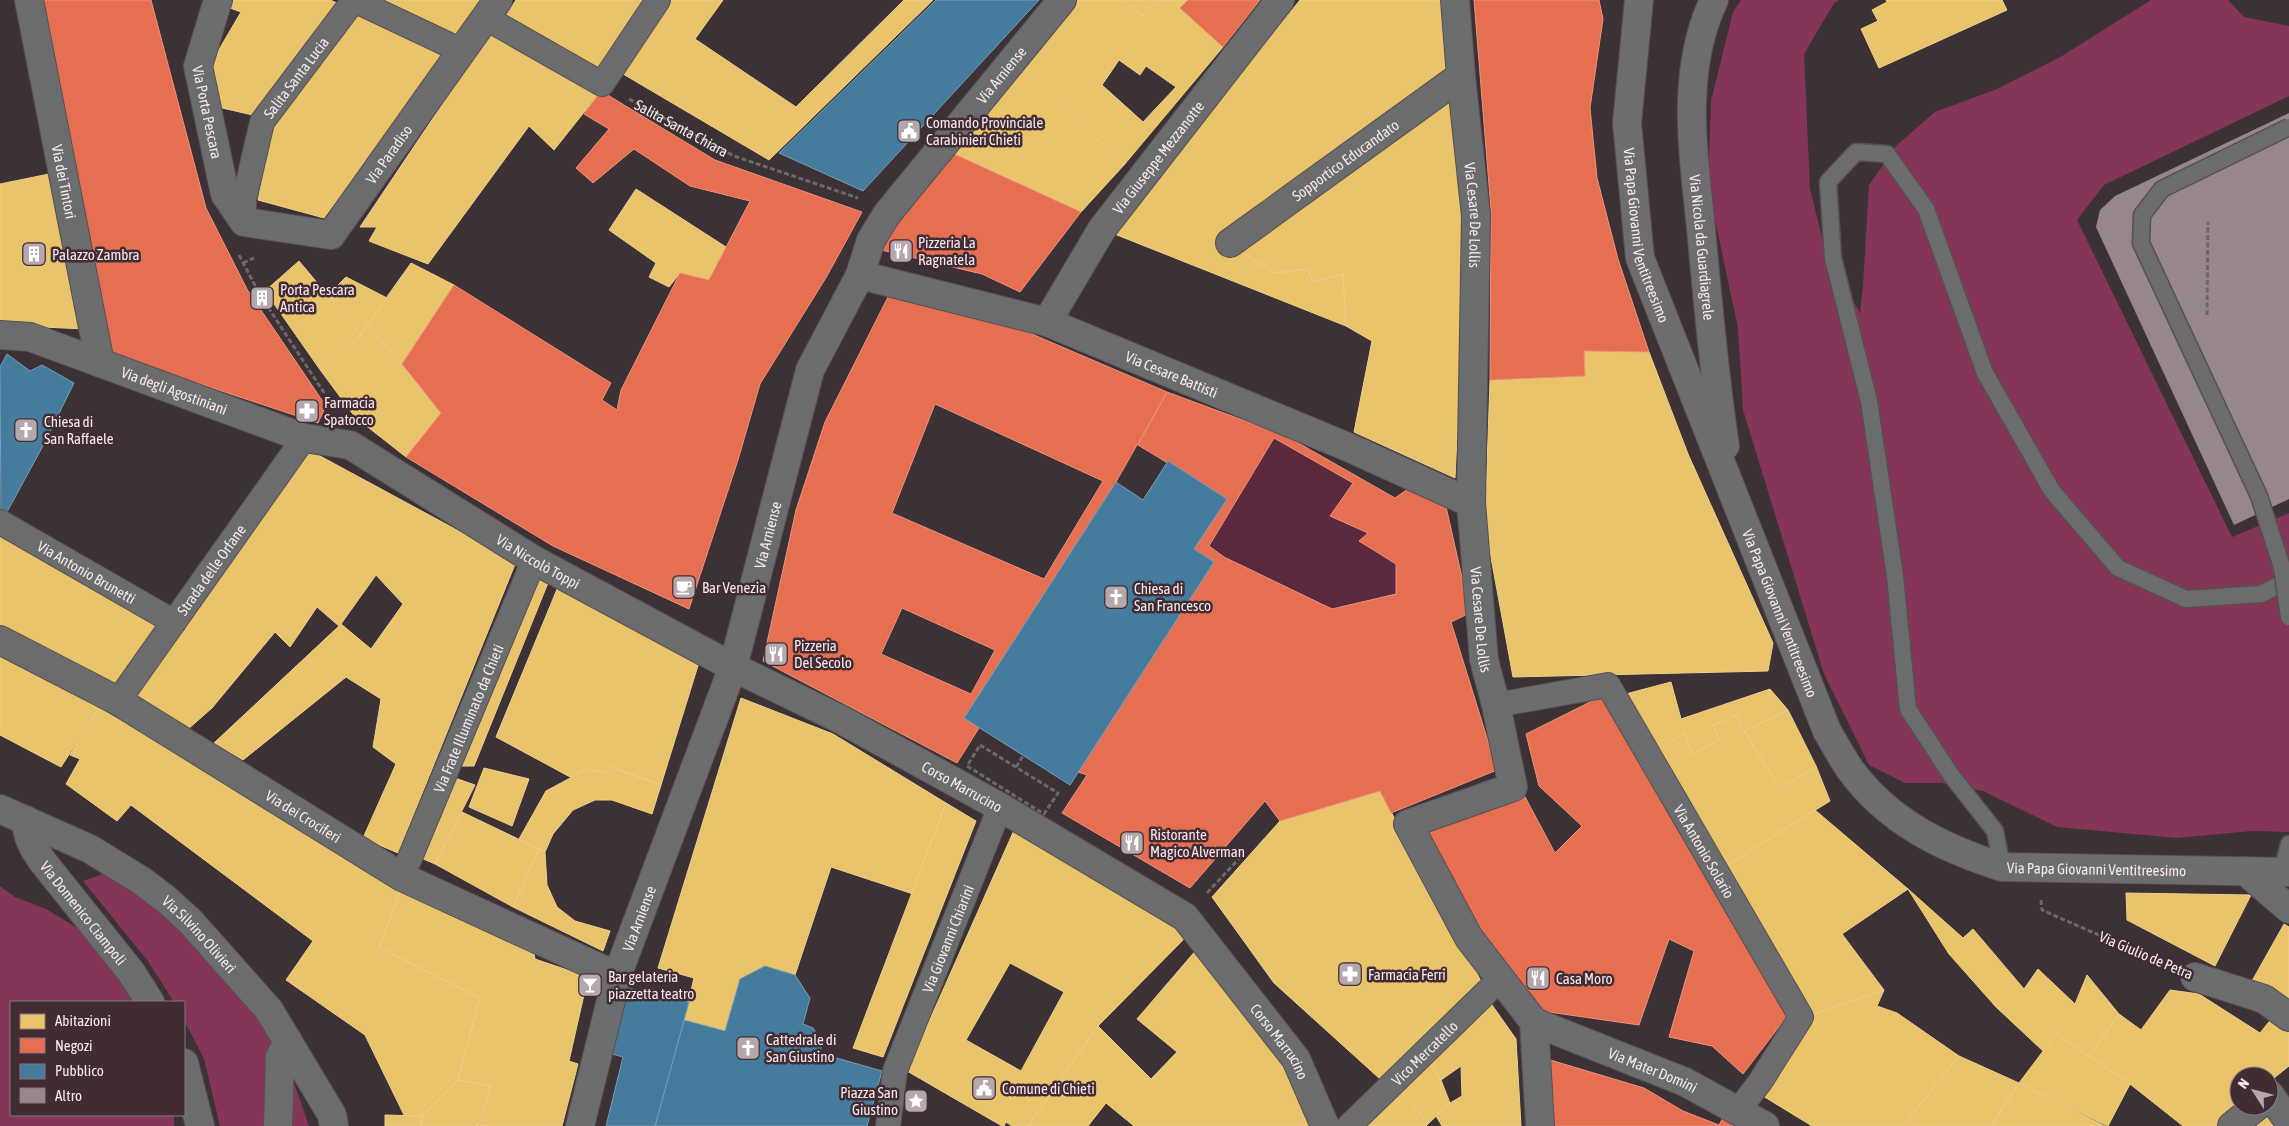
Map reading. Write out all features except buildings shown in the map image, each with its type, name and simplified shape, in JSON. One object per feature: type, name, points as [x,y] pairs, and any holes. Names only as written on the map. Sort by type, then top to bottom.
[{"type":"main road","name":"Via Papa Giovanni Ventitreesimo","points":[[1639,0],[1627,122],[1640,258],[1827,731],[1849,768],[1880,802],[1918,832],[1962,854],[2002,867],[2285,872]]},
{"type":"main road","name":"Via Nicola da Guardiagrele","points":[[1714,0],[1706,18],[1696,52],[1691,90],[1693,137],[1716,388],[1733,497]]},
{"type":"street","name":"Via dei Tintori","points":[[29,0],[100,363]]},
{"type":"street","name":"Via Porta Pescara","points":[[218,0],[191,68],[225,194],[244,222]]},
{"type":"street","points":[[354,0],[462,51]]},
{"type":"street","name":"Salita Santa Lucia","points":[[244,222],[244,200],[262,122],[354,0]]},
{"type":"street","points":[[492,9],[602,84],[658,0]]},
{"type":"street","name":"Via Arniense","points":[[580,1126],[617,976],[733,667],[810,370],[860,275],[871,240],[887,214],[1062,0]]},
{"type":"street","name":"Via Giuseppe Mezzanotte","points":[[1047,322],[1102,228],[1280,0]]},
{"type":"street","name":"Via Cesare De Lollis","points":[[1455,0],[1476,216],[1471,503],[1484,660],[1496,705],[1513,788],[1408,824],[1469,938],[1534,1022]]},
{"type":"street","name":"Via Paradiso","points":[[244,222],[331,235],[492,9]]},
{"type":"street","name":"Sopportico Educandato","points":[[1230,243],[1461,76]]},
{"type":"street","name":"Via Cesare Battisti","points":[[860,275],[1047,322],[1350,448],[1471,503]]},
{"type":"street","name":"Via degli Agostiniani","points":[[0,335],[30,337],[304,438],[350,445]]},
{"type":"street","name":"Strada delle Orfane","points":[[118,701],[304,438]]},
{"type":"street","name":"Via Niccolò Toppi","points":[[350,445],[534,560],[733,667]]},
{"type":"street","name":"Via Antonio Brunetti","points":[[0,522],[174,622]]},
{"type":"street","name":"Via Frate Illuminato da Chieti","points":[[402,877],[534,560]]},
{"type":"street","name":"Via dei Crociferi","points":[[0,640],[118,701],[402,877],[617,976]]},
{"type":"street","name":"Corso Marrucino","points":[[733,667],[840,718],[1000,807],[1185,918],[1296,1059],[1325,1126]]},
{"type":"street","name":"Via Antonio Solario","points":[[1496,705],[1608,685],[1802,1017],[1760,1082],[1738,1111]]},
{"type":"street","name":"Via Giovanni Chiarini","points":[[888,1126],[895,1071],[1000,807]]},
{"type":"street","name":"Via Silvino Olivieri","points":[[0,809],[90,849],[142,882],[167,900],[190,921],[269,1010],[332,1115],[334,1126]]},
{"type":"street","name":"Via Domenico Ciampoli","points":[[26,820],[26,834],[30,844],[68,895],[131,972],[149,1001]]},
{"type":"street","points":[[2245,871],[2289,909]]},
{"type":"street","name":"Via Giulio de Petra","points":[[2195,977],[2264,1000],[2289,1017]]},
{"type":"street","name":"Vico Mercatello","points":[[1350,1126],[1500,979]]},
{"type":"street","points":[[1534,1022],[1540,1126]]},
{"type":"street","name":"Via Mater Domini","points":[[1534,1022],[1685,1082],[1765,1126]]},
{"type":"street","points":[[278,1126],[280,1057],[288,1041]]},
{"type":"street","points":[[185,1067],[200,1126]]},
{"type":"street","points":[[2279,1107],[2289,1122]]},
{"type":"street","points":[[2232,1126],[2245,1116]]},
{"type":"lane","points":[[2289,127],[2162,189],[2142,215],[2140,244],[2259,496],[2282,568],[2289,617]]},
{"type":"lane","points":[[2002,867],[1995,830],[1951,775],[1908,709],[1895,576],[1869,401],[1833,258],[1828,182],[1856,152],[1887,154],[1926,209],[1986,373],[2052,491],[2118,568],[2186,599],[2261,594],[2289,580]]},
{"type":"lane","points":[[2285,872],[2289,844]]},
{"type":"path","name":"Salita Santa Chiara","points":[[602,84],[734,156],[852,195],[887,214]]},
{"type":"path","points":[[2207,317],[2208,222]]},
{"type":"path","points":[[264,301],[340,417],[350,445]]},
{"type":"path","points":[[987,749],[1050,788]]},
{"type":"path","points":[[1016,767],[1023,756]]},
{"type":"path","points":[[1185,918],[1246,850]]},
{"type":"path","name":"Via Giulio de Petra","points":[[2037,868],[2042,910],[2195,977]]},
{"type":"shaded area","points":[[1741,0],[1839,0],[1834,3],[1804,54],[1810,189],[1826,254],[1860,313],[1869,185],[1897,145],[1935,112],[1997,89],[2062,56],[2151,0],[2228,0],[2244,17],[2289,26],[2289,96],[2104,185],[2077,220],[2232,537],[2289,513],[2289,832],[2252,831],[2177,838],[2057,827],[1983,791],[1941,783],[1905,783],[1869,765],[1824,674],[1743,410],[1738,328],[1708,187],[1711,101],[1733,12]]},
{"type":"shaded area","points":[[1274,438],[1353,483],[1330,516],[1368,533],[1360,541],[1396,564],[1396,594],[1332,609],[1224,557],[1209,546]]},
{"type":"shaded area","points":[[106,873],[130,888],[188,934],[267,1031],[291,1074],[309,1126],[220,1126],[204,1059],[185,1022],[185,1001],[173,1001],[147,960],[83,881]]},
{"type":"shaded area","points":[[0,886],[15,897],[46,909],[84,932],[138,1001],[10,1001],[10,1116],[174,1116],[174,1126],[0,1126]]},
{"type":"place","name":"Comando Provinciale Carabinieri Chieti","points":[[909,131]]},
{"type":"place","name":"Pizzeria La Ragnatela","points":[[901,251]]},
{"type":"place","name":"Palazzo Zambra","points":[[34,254]]},
{"type":"place","name":"Porta Pescara Antica","points":[[262,298]]},
{"type":"place","name":"Farmacia Spatocco","points":[[307,411]]},
{"type":"place","name":"Chiesa di San Raffaele","points":[[26,430]]},
{"type":"place","name":"Bar Venezia","points":[[684,587]]},
{"type":"place","name":"Chiesa di San Francesco","points":[[1116,597]]},
{"type":"place","name":"Pizzeria Del Secolo","points":[[776,654]]},
{"type":"place","name":"Ristorante Magico Alverman","points":[[1132,843]]},
{"type":"place","name":"Farmacia Ferri","points":[[1350,974]]},
{"type":"place","name":"Casa Moro","points":[[1538,978]]},
{"type":"place","name":"Bar gelateria piazzetta teatro","points":[[590,985]]},
{"type":"place","name":"Cattedrale di San Giustino","points":[[748,1048]]},
{"type":"place","name":"Comune di Chieti","points":[[984,1088]]},
{"type":"place","name":"Piazza San Giustino","points":[[916,1101]]}]
